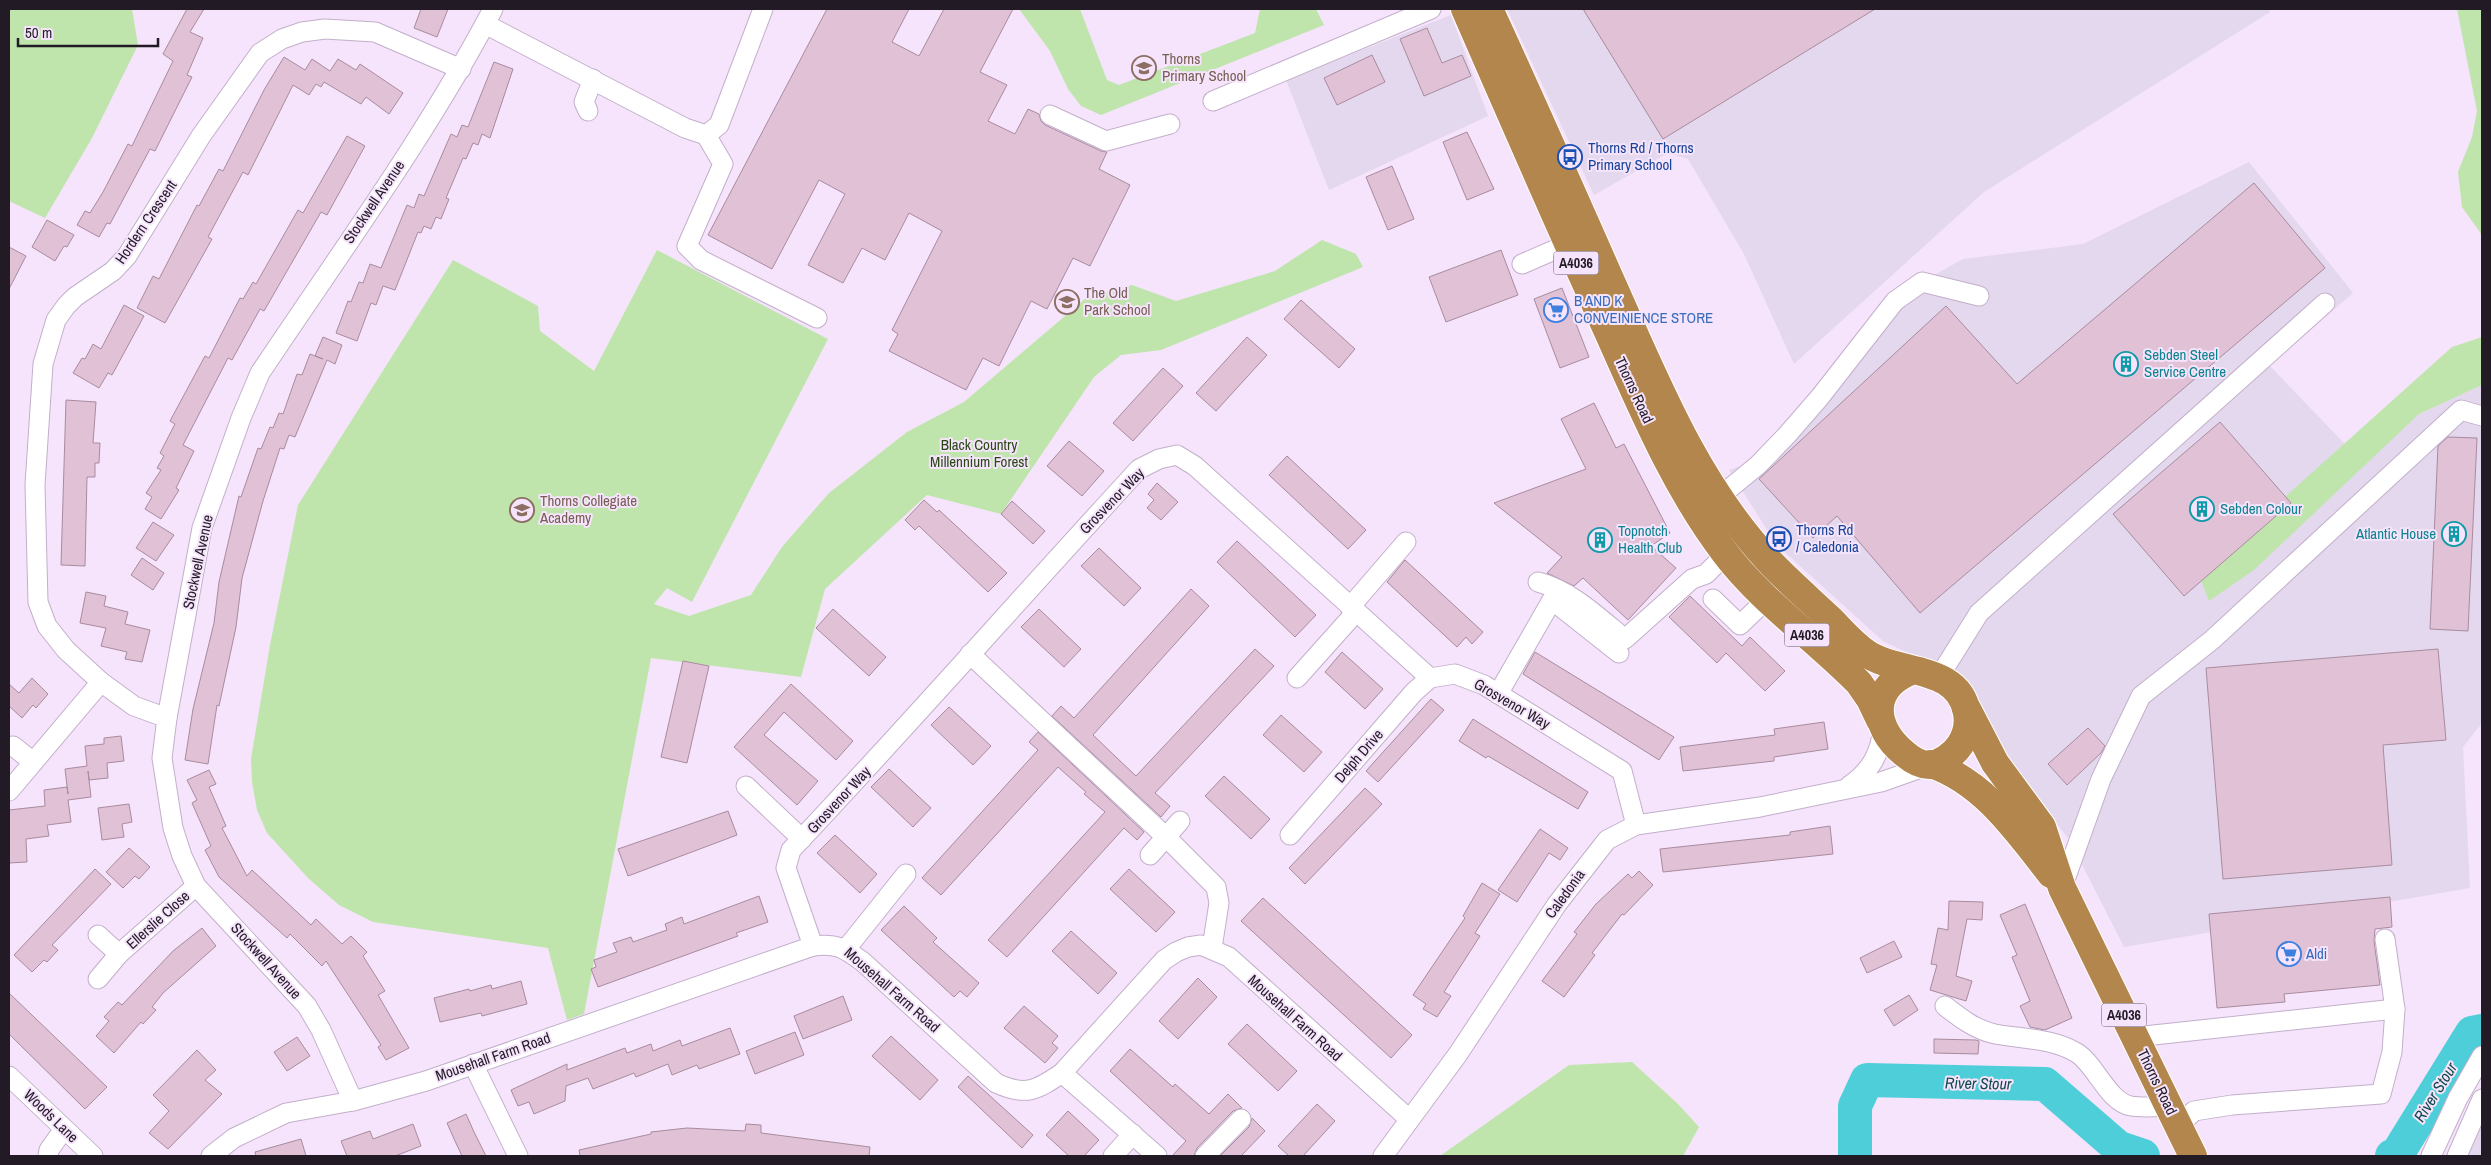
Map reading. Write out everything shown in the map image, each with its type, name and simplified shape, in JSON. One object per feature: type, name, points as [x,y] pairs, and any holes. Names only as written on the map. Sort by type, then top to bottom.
[{"type":"highway","name":"Thorns Road","points":[[1465,9],[1568,244],[1667,460],[1701,519],[1726,555],[1768,598],[1859,683],[1870,699],[1881,723]]},
{"type":"highway","name":"Thorns Road","points":[[1489,9],[1627,318],[1690,452],[1718,498],[1771,563],[1863,651],[1874,658],[1926,674]]},
{"type":"highway","points":[[1881,723],[1879,707],[1883,693],[1892,682],[1902,674],[1926,674]]},
{"type":"highway","name":"A4036","points":[[1926,674],[1951,685],[1961,697],[1967,709]]},
{"type":"highway","name":"Thorns Road","points":[[1967,709],[1995,763],[2042,827],[2062,888],[2181,1133]]},
{"type":"highway","points":[[1930,765],[1946,759],[1961,744],[1968,721],[1967,709]]},
{"type":"highway","name":"A4036","points":[[1881,723],[1900,750],[1911,759],[1930,765]]},
{"type":"highway","name":"Thorns Road","points":[[1930,765],[1958,775],[1989,801],[2062,888]]},
{"type":"street","points":[[706,135],[719,125],[763,9]]},
{"type":"street","points":[[1214,100],[1431,9]]},
{"type":"street","points":[[489,16],[593,79],[685,128],[706,135],[723,164],[687,246],[701,260],[817,318]]},
{"type":"street","name":"Stockwell Avenue","points":[[353,1101],[321,1030],[307,1006],[196,886],[182,856],[173,828],[162,758],[167,718],[202,528],[241,418],[260,373],[461,69],[489,16]]},
{"type":"street","name":"Hordern Crescent","points":[[167,718],[134,706],[101,682],[66,650],[47,626],[38,602],[36,485],[43,364],[56,320],[75,297],[112,271],[126,256],[201,136],[260,53],[282,39],[302,32],[344,29],[375,32],[461,69]]},
{"type":"street","points":[[588,111],[584,102],[593,79]]},
{"type":"street","points":[[1050,115],[1106,141],[1170,124]]},
{"type":"street","points":[[1522,264],[1568,244]]},
{"type":"street","points":[[1718,498],[1758,465],[1798,422],[1895,301],[1922,282],[1979,296]]},
{"type":"street","points":[[1926,674],[1979,612],[2325,303]]},
{"type":"street","points":[[2062,888],[2101,780],[2142,696],[2212,640],[2461,410],[2482,416]]},
{"type":"street","name":"Grosvenor Way","points":[[813,946],[786,868],[791,850],[897,737],[1139,469],[1159,459],[1177,455],[1195,466],[1430,678],[1455,674],[1484,685],[1622,771],[1636,825]]},
{"type":"street","points":[[1538,582],[1552,586],[1572,597],[1625,639],[1692,579],[1706,574],[1746,534]]},
{"type":"street","points":[[1297,678],[1406,542]]},
{"type":"street","points":[[1713,599],[1740,625],[1768,598]]},
{"type":"street","points":[[1498,694],[1552,600],[1618,653]]},
{"type":"street","points":[[970,654],[1042,724],[1166,837],[1216,887],[1219,904],[1212,948]]},
{"type":"street","name":"Delph Drive","points":[[1290,835],[1414,692],[1430,678]]},
{"type":"street","points":[[9,791],[101,682]]},
{"type":"street","points":[[1850,786],[1860,779],[1873,763],[1882,741],[1881,723]]},
{"type":"street","points":[[14,746],[32,762]]},
{"type":"street","name":"Caledonia","points":[[1383,1156],[1458,1054],[1541,928],[1590,860],[1607,840],[1636,825],[1760,807],[1850,786],[1881,782],[1930,765]]},
{"type":"street","points":[[746,786],[802,839]]},
{"type":"street","points":[[1150,855],[1180,822]]},
{"type":"street","points":[[846,949],[906,874]]},
{"type":"street","name":"Ellerslie Close","points":[[98,979],[119,954],[196,886]]},
{"type":"street","name":"Ellerslie Close","points":[[98,934],[119,954]]},
{"type":"street","points":[[1945,1006],[1961,1019],[1994,1034],[2047,1042],[2077,1053],[2098,1073],[2109,1091],[2130,1106],[2181,1133],[2194,1111],[2232,1105],[2381,1094],[2392,1052],[2395,1009],[2385,939]]},
{"type":"street","name":"Mousehall Farm Road","points":[[211,1156],[234,1138],[286,1113],[353,1101],[426,1081],[813,946],[827,944],[842,946],[863,962],[996,1083],[1018,1092],[1030,1091],[1043,1086],[1062,1073],[1164,960],[1188,947],[1201,945],[1212,948],[1235,963],[1409,1119]]},
{"type":"street","points":[[2135,1037],[2395,1009]]},
{"type":"street","points":[[2431,1156],[2458,1098],[2482,1056]]},
{"type":"street","points":[[472,1064],[518,1156]]},
{"type":"street","points":[[1062,1073],[1157,1156]]},
{"type":"street","name":"Woods Lane","points":[[9,1076],[93,1156]]},
{"type":"street","points":[[2457,1156],[2482,1099]]},
{"type":"street","points":[[1205,1156],[1240,1119]]},
{"type":"street","points":[[48,1156],[49,1150],[64,1129]]},
{"type":"street","points":[[1113,1156],[1133,1134]]},
{"type":"shaded area","points":[[1507,9],[2269,9],[2270,12],[1984,192],[1794,364],[1744,254],[1688,159],[1668,153],[1594,195]]},
{"type":"shaded area","points":[[1451,15],[1488,116],[1329,190],[1286,80]]},
{"type":"shaded area","points":[[2249,162],[2353,293],[2269,365],[2364,464],[2419,414],[2482,385],[2482,723],[2463,747],[2470,888],[2124,947],[2069,839],[1988,741],[1949,672],[1883,641],[1777,545],[1729,470],[1754,461],[1922,282],[1963,259],[2083,244]]},
{"type":"shaded area","points":[[2482,1116],[2482,1156],[2461,1156]]},
{"type":"green space","points":[[9,9],[132,9],[138,45],[92,138],[45,218],[9,201]]},
{"type":"green space","points":[[1019,9],[1080,9],[1107,80],[1119,85],[1255,33],[1260,9],[1316,9],[1324,25],[1101,115],[1081,106],[1068,89],[1050,51]]},
{"type":"green space","points":[[2457,9],[2482,9],[2482,235],[2462,207],[2458,172],[2472,137],[2477,111]]},
{"type":"green space","name":"Thorns Collegiate Academy","points":[[1322,240],[1356,254],[1363,267],[1161,350],[1121,355],[1094,377],[1001,514],[927,495],[825,589],[801,677],[651,658],[584,1014],[567,1020],[548,948],[373,922],[339,905],[308,878],[267,833],[257,810],[252,782],[251,759],[270,645],[298,505],[453,260],[538,306],[540,331],[594,371],[657,250],[828,339],[692,602],[667,588],[654,604],[689,616],[751,595],[782,547],[829,493],[907,432],[964,402],[1086,298],[1132,285],[1176,301],[1275,271]]},
{"type":"green space","points":[[2482,337],[2482,385],[2419,414],[2254,570],[2209,601],[2201,580],[2290,504],[2285,497],[2452,347]]},
{"type":"green space","points":[[1632,1062],[1678,1104],[1699,1127],[1683,1156],[1440,1156],[1569,1065]]},
{"type":"building","points":[[187,9],[204,9],[190,32],[203,38],[187,75],[192,77],[155,151],[150,149],[110,224],[107,223],[99,237],[77,225],[85,211],[90,213],[128,144],[132,146],[173,61],[163,54]]},
{"type":"building","points":[[421,9],[448,9],[437,37],[414,28]]},
{"type":"building","points":[[827,9],[909,9],[892,42],[919,56],[944,9],[1013,9],[980,72],[1007,85],[988,121],[1015,134],[1028,109],[1039,114],[1041,121],[1045,125],[1107,152],[1099,169],[1130,185],[1090,266],[1073,258],[1047,309],[1031,301],[999,366],[983,358],[966,390],[889,351],[898,334],[892,330],[942,231],[909,213],[885,260],[862,248],[843,283],[808,265],[845,194],[819,180],[772,269],[708,235]]},
{"type":"building","points":[[1583,9],[1875,9],[1663,139]]},
{"type":"building","points":[[1427,28],[1442,63],[1462,55],[1471,76],[1424,96],[1400,39]]},
{"type":"building","points":[[1372,55],[1385,82],[1337,105],[1324,78]]},
{"type":"building","points":[[284,57],[305,70],[312,59],[330,71],[338,59],[356,70],[360,64],[403,93],[389,114],[366,97],[361,104],[324,82],[321,87],[316,84],[309,95],[293,85],[248,175],[243,172],[208,237],[212,239],[165,323],[137,308],[153,276],[159,279],[197,205],[199,206],[219,169],[223,171],[264,90]]},
{"type":"building","points":[[494,62],[513,69],[490,138],[482,134],[478,145],[473,143],[466,159],[463,158],[446,198],[449,199],[441,219],[436,217],[431,229],[424,226],[421,233],[418,232],[395,290],[383,286],[376,305],[371,303],[357,341],[336,333],[348,301],[351,302],[359,282],[363,283],[370,264],[381,268],[407,205],[414,208],[419,194],[424,196],[451,134],[457,137],[462,125],[468,127]]},
{"type":"building","points":[[1467,132],[1494,189],[1467,200],[1443,142]]},
{"type":"building","points":[[347,136],[365,146],[327,215],[321,212],[264,311],[260,309],[232,360],[228,358],[183,445],[194,451],[176,488],[179,490],[161,519],[145,509],[152,497],[146,493],[161,470],[157,468],[164,456],[160,453],[175,424],[170,421],[205,356],[209,358],[240,298],[243,299],[253,282],[256,284],[298,210],[303,213]]},
{"type":"building","points":[[1392,166],[1414,219],[1388,230],[1366,177]]},
{"type":"building","name":"Sebden Steel Service Centre","points":[[2254,183],[2325,268],[1920,613],[1837,516],[1813,538],[1759,479],[1946,306],[2017,384]]},
{"type":"building","points":[[47,220],[74,235],[67,247],[64,246],[55,261],[32,247]]},
{"type":"building","points":[[9,247],[26,256],[9,289]]},
{"type":"building","points":[[1501,250],[1518,295],[1446,322],[1429,277]]},
{"type":"building","points":[[1562,288],[1589,357],[1560,368],[1534,299]]},
{"type":"building","points":[[1301,300],[1355,349],[1339,368],[1284,319]]},
{"type":"building","points":[[124,305],[144,316],[112,375],[108,373],[99,388],[73,373],[82,358],[85,359],[93,344],[101,349]]},
{"type":"building","points":[[323,337],[342,345],[335,364],[327,360],[295,437],[289,435],[284,449],[280,448],[263,501],[242,578],[236,627],[219,706],[217,705],[208,764],[185,760],[193,709],[214,623],[219,582],[239,496],[241,497],[258,448],[261,449],[270,427],[273,428],[279,413],[283,414],[297,374],[302,375],[310,354],[315,356]]},
{"type":"building","points":[[1247,337],[1267,355],[1216,411],[1196,393]]},
{"type":"building","points":[[1163,368],[1183,386],[1133,441],[1113,423]]},
{"type":"building","points":[[66,400],[96,402],[93,443],[100,443],[99,463],[95,463],[95,477],[87,477],[85,566],[61,565]]},
{"type":"building","name":"Topnotch Health Club","points":[[1594,403],[1616,448],[1624,444],[1670,533],[1651,546],[1676,568],[1628,620],[1583,578],[1574,586],[1547,573],[1562,557],[1494,503],[1586,469],[1561,419]]},
{"type":"building","name":"Sebden Colour","points":[[2220,422],[2291,503],[2184,596],[2113,514]]},
{"type":"building","name":"Atlantic House","points":[[2448,437],[2477,438],[2468,631],[2430,629],[2438,446]]},
{"type":"building","points":[[1069,441],[1104,471],[1082,496],[1047,466]]},
{"type":"building","points":[[1287,456],[1366,530],[1348,549],[1269,475]]},
{"type":"building","points":[[1157,483],[1178,502],[1161,520],[1147,508],[1154,500],[1148,494]]},
{"type":"building","points":[[924,500],[937,512],[939,510],[1007,573],[988,592],[919,526],[915,530],[905,520]]},
{"type":"building","points":[[1012,501],[1045,531],[1033,544],[1001,514]]},
{"type":"building","points":[[153,522],[174,535],[156,561],[136,548]]},
{"type":"building","points":[[1237,541],[1316,615],[1295,637],[1217,562]]},
{"type":"building","points":[[1099,548],[1141,588],[1124,606],[1081,566]]},
{"type":"building","points":[[142,558],[164,573],[153,590],[131,575]]},
{"type":"building","points":[[1405,560],[1483,632],[1472,644],[1466,637],[1457,647],[1387,582]]},
{"type":"building","points":[[1191,589],[1209,606],[1093,735],[1136,776],[1255,649],[1274,666],[1155,793],[1170,806],[1161,817],[1052,716],[1061,706],[1074,718]]},
{"type":"building","points":[[86,592],[106,596],[104,606],[128,612],[125,624],[150,630],[142,662],[125,659],[127,652],[101,646],[106,628],[80,623]]},
{"type":"building","points":[[1690,596],[1742,646],[1750,637],[1785,671],[1765,691],[1726,653],[1717,663],[1669,617]]},
{"type":"building","points":[[833,609],[886,657],[869,676],[816,628]]},
{"type":"building","points":[[1039,609],[1081,649],[1064,667],[1021,627]]},
{"type":"building","points":[[2438,649],[2446,740],[2383,745],[2392,865],[2223,879],[2206,668]]},
{"type":"building","points":[[1342,652],[1383,689],[1365,709],[1325,672]]},
{"type":"building","points":[[1535,652],[1674,737],[1659,760],[1523,674]]},
{"type":"building","points":[[683,661],[709,666],[687,763],[661,757]]},
{"type":"building","points":[[32,678],[48,694],[36,708],[33,705],[22,718],[9,706],[9,684],[19,693]]},
{"type":"building","points":[[791,684],[853,741],[836,760],[784,712],[764,735],[818,781],[797,805],[734,747]]},
{"type":"building","points":[[1431,699],[1444,710],[1378,782],[1366,771]]},
{"type":"building","points":[[949,707],[991,746],[973,765],[931,725]]},
{"type":"building","points":[[1281,715],[1322,752],[1304,772],[1263,735]]},
{"type":"building","points":[[1473,719],[1588,792],[1578,809],[1459,741]]},
{"type":"building","points":[[1824,722],[1828,749],[1774,757],[1774,761],[1683,771],[1680,747],[1775,735],[1774,729]]},
{"type":"building","points":[[2088,728],[2105,746],[2101,753],[2067,785],[2048,764]]},
{"type":"building","points":[[1038,732],[1144,832],[1137,840],[1124,828],[1007,957],[988,940],[1105,812],[1084,794],[1086,792],[1058,767],[941,895],[922,878],[1038,750],[1029,742]]},
{"type":"building","points":[[121,736],[124,761],[107,763],[108,778],[89,780],[91,797],[68,800],[71,822],[47,825],[49,836],[26,839],[27,862],[9,863],[9,810],[45,806],[44,790],[67,787],[68,794],[65,769],[87,766],[85,746],[104,744],[104,738]]},
{"type":"building","points":[[889,769],[931,808],[913,827],[871,787]]},
{"type":"building","points":[[209,770],[216,784],[209,787],[226,826],[222,828],[247,876],[252,870],[311,925],[316,919],[342,944],[351,936],[367,952],[363,956],[385,991],[378,995],[409,1048],[386,1060],[378,1047],[381,1045],[326,961],[322,966],[290,934],[287,938],[219,877],[205,850],[211,846],[192,803],[197,800],[187,780]]},
{"type":"building","points":[[1224,776],[1270,819],[1251,839],[1205,796]]},
{"type":"building","points":[[1365,788],[1382,804],[1305,884],[1289,868]]},
{"type":"building","points":[[129,804],[132,822],[122,824],[124,837],[102,840],[98,808]]},
{"type":"building","points":[[728,811],[737,835],[628,876],[618,849]]},
{"type":"building","points":[[1830,826],[1833,854],[1663,872],[1660,849],[1790,835],[1790,832]]},
{"type":"building","points":[[1540,829],[1568,848],[1560,860],[1549,853],[1517,902],[1498,890]]},
{"type":"building","points":[[835,835],[877,874],[860,893],[817,853]]},
{"type":"building","points":[[129,848],[150,867],[139,879],[135,876],[123,888],[106,872]]},
{"type":"building","points":[[95,869],[111,884],[52,945],[58,950],[47,962],[44,960],[32,972],[14,955]]},
{"type":"building","points":[[1129,869],[1175,912],[1156,932],[1110,889]]},
{"type":"building","points":[[1639,871],[1653,885],[1624,915],[1622,914],[1592,953],[1595,955],[1564,997],[1542,981],[1577,934],[1574,932],[1596,904],[1628,874],[1632,878]]},
{"type":"building","points":[[1482,883],[1500,894],[1475,933],[1480,936],[1444,992],[1451,996],[1437,1017],[1423,1009],[1426,1004],[1413,995],[1465,918],[1463,916]]},
{"type":"building","points":[[759,896],[768,922],[736,933],[738,936],[598,987],[591,969],[596,967],[594,960],[617,952],[613,943],[631,937],[633,942],[667,930],[665,924],[682,917],[684,924]]},
{"type":"building","points":[[2390,897],[2392,927],[2375,929],[2374,941],[2380,985],[2284,994],[2285,1002],[2217,1008],[2209,914]]},
{"type":"building","points":[[1263,898],[1412,1035],[1391,1058],[1241,921]]},
{"type":"building","points":[[1949,901],[1983,902],[1982,920],[1967,919],[1956,976],[1972,981],[1966,1001],[1930,990],[1937,965],[1931,964],[1938,928],[1948,930]]},
{"type":"building","points":[[2025,904],[2072,1018],[2045,1030],[2030,1027],[2020,1006],[2030,1001],[2012,957],[2017,955],[2000,915]]},
{"type":"building","points":[[904,906],[937,938],[933,942],[979,983],[967,997],[960,991],[954,997],[881,930]]},
{"type":"building","points":[[202,928],[216,946],[163,993],[152,1007],[156,1010],[143,1024],[141,1022],[114,1053],[96,1036],[109,1021],[104,1017],[118,1002],[122,1005],[173,951]]},
{"type":"building","points":[[1071,931],[1117,973],[1098,994],[1052,951]]},
{"type":"building","points":[[1894,941],[1902,957],[1867,973],[1860,958]]},
{"type":"building","points":[[1198,978],[1217,997],[1178,1039],[1159,1021]]},
{"type":"building","points":[[521,981],[527,1004],[482,1016],[481,1013],[440,1022],[434,998],[491,985],[492,989]]},
{"type":"building","points":[[9,993],[107,1087],[85,1109],[9,1034]]},
{"type":"building","points":[[1909,995],[1918,1010],[1894,1026],[1884,1010]]},
{"type":"building","points":[[843,996],[852,1020],[803,1039],[794,1016]]},
{"type":"building","points":[[1024,1006],[1058,1036],[1052,1043],[1058,1048],[1045,1063],[1004,1028]]},
{"type":"building","points":[[1247,1024],[1297,1071],[1278,1091],[1228,1044]]},
{"type":"building","points":[[730,1028],[740,1054],[699,1069],[697,1065],[672,1075],[668,1064],[636,1077],[634,1073],[593,1089],[588,1078],[566,1086],[565,1101],[534,1114],[529,1102],[518,1106],[511,1090],[567,1064],[567,1070],[625,1048],[627,1053],[651,1044],[653,1051],[680,1040],[682,1046]]},
{"type":"building","points":[[795,1032],[804,1055],[755,1074],[746,1051]]},
{"type":"building","points":[[891,1036],[938,1080],[920,1100],[872,1056]]},
{"type":"building","points":[[297,1037],[310,1056],[287,1071],[274,1052]]},
{"type":"building","points":[[1934,1039],[1979,1041],[1978,1054],[1934,1053]]},
{"type":"building","points":[[1130,1049],[1173,1087],[1175,1084],[1209,1114],[1228,1094],[1242,1108],[1233,1111],[1197,1148],[1194,1156],[1172,1156],[1186,1141],[1110,1071]]},
{"type":"building","points":[[197,1050],[216,1070],[205,1080],[222,1094],[168,1149],[149,1133],[169,1111],[153,1095]]},
{"type":"building","points":[[968,1076],[1033,1135],[1022,1148],[958,1087]]},
{"type":"building","points":[[1317,1104],[1335,1121],[1303,1156],[1289,1156],[1278,1146]]},
{"type":"building","points":[[1068,1111],[1099,1140],[1084,1156],[1069,1156],[1046,1135]]},
{"type":"building","points":[[466,1114],[486,1156],[462,1156],[447,1123]]},
{"type":"building","points":[[1252,1118],[1265,1131],[1241,1156],[1220,1156],[1249,1127]]},
{"type":"building","points":[[413,1124],[421,1146],[395,1156],[347,1156],[341,1141],[370,1131],[373,1139]]},
{"type":"building","points":[[746,1124],[761,1125],[761,1133],[870,1147],[869,1156],[580,1156],[579,1150],[651,1134],[651,1132],[687,1128],[745,1131]]},
{"type":"building","points":[[301,1139],[306,1156],[256,1156],[255,1152]]},
{"type":"waterway","name":"River Stour","points":[[2392,1156],[2396,1156],[2472,1033],[2482,1031]]},
{"type":"waterway","name":"River Stour","points":[[1855,1156],[1855,1106],[1867,1080],[2045,1084],[2119,1148],[2143,1156]]},
{"type":"place","name":"Thorns Primary School","points":[[1144,68]]},
{"type":"place","name":"Thorns Rd / Thorns Primary School","points":[[1570,157]]},
{"type":"place","name":"The Old Park School","points":[[1067,302]]},
{"type":"place","name":"B AND K CONVEINIENCE STORE","points":[[1556,310]]},
{"type":"place","name":"Sebden Steel Service Centre","points":[[2126,364]]},
{"type":"place","name":"Sebden Colour","points":[[2202,509]]},
{"type":"place","name":"Thorns Collegiate Academy","points":[[522,510]]},
{"type":"place","name":"Atlantic House","points":[[2454,534]]},
{"type":"place","name":"Thorns Rd / Caledonia","points":[[1779,539]]},
{"type":"place","name":"Topnotch Health Club","points":[[1600,540]]},
{"type":"place","name":"Aldi","points":[[2289,954]]},
{"type":"park label","name":"Black Country Millennium Forest","points":[[979,454]]}]
